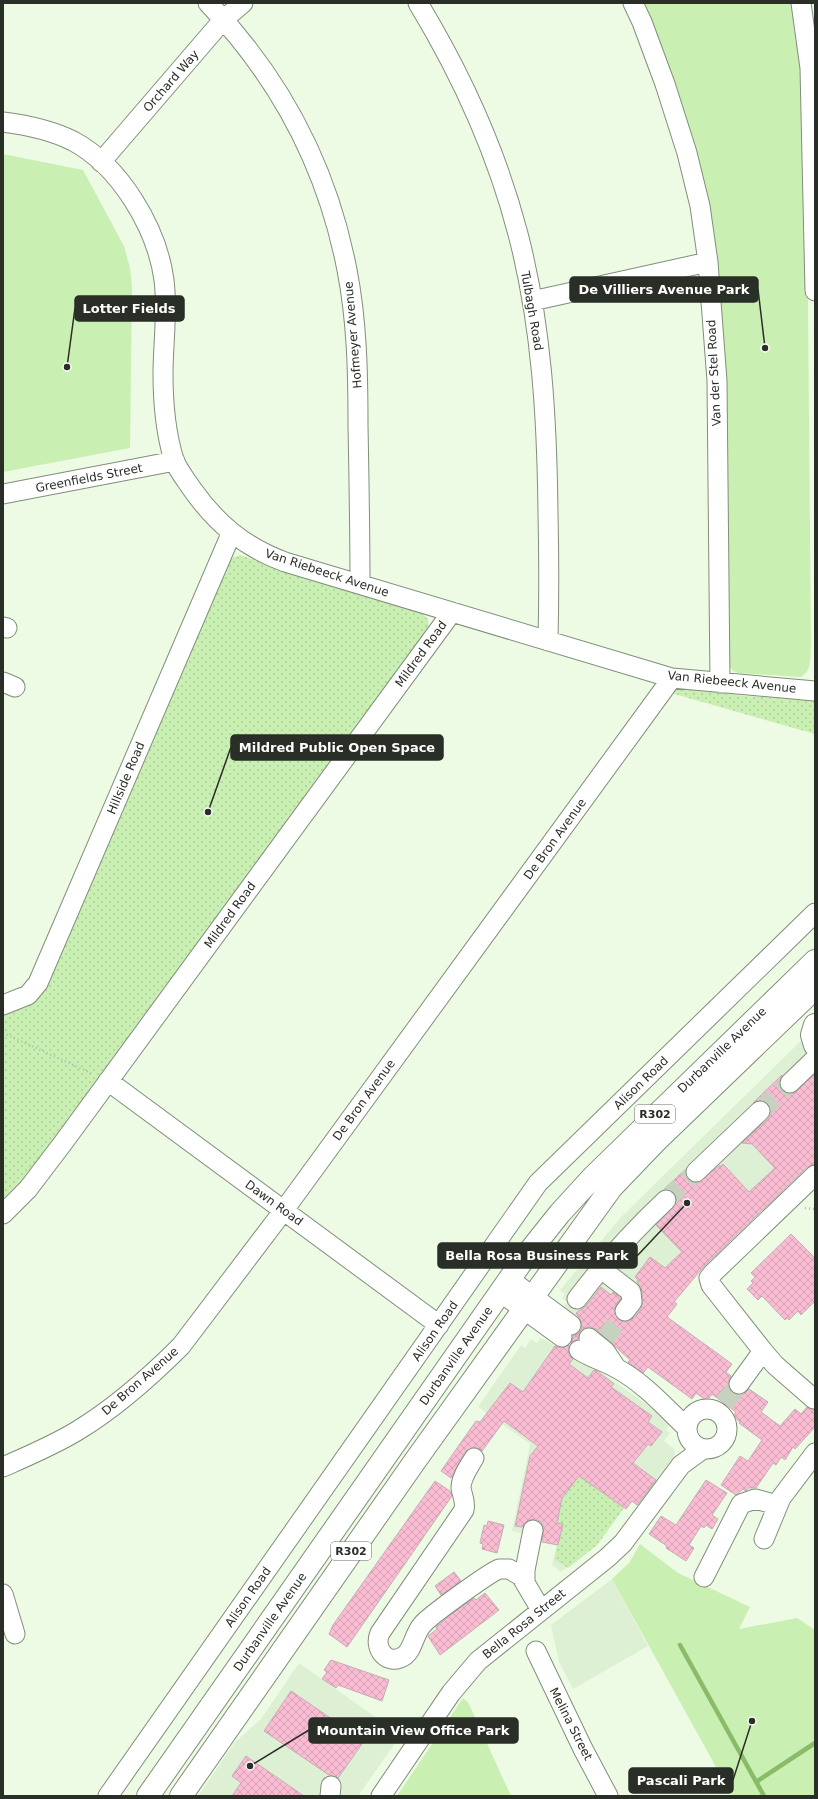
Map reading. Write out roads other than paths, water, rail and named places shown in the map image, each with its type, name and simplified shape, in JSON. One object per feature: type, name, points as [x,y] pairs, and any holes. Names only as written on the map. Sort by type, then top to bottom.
[{"type":"main road","name":"Durbanville Avenue","points":[[148,1796],[505,1285],[560,1213],[593,1177],[815,961]]},
{"type":"main road","name":"Durbanville Avenue","points":[[181,1796],[528,1302],[611,1188],[659,1138],[815,988]]},
{"type":"main road","points":[[815,1025],[812,1035],[815,1045]]},
{"type":"street","name":"Hofmeyer Avenue","points":[[208,3],[224,20],[262,67],[288,107],[302,133],[321,179],[347,270],[354,319],[358,366],[360,584]]},
{"type":"street","name":"Orchard Way","points":[[101,162],[224,20],[243,3]]},
{"type":"street","name":"Tulbagh Road","points":[[418,3],[433,28],[467,94],[489,147],[507,195],[518,235],[532,301],[540,355],[547,430],[548,641]]},
{"type":"street","name":"Van der Stel Road","points":[[633,3],[642,22],[665,84],[687,153],[700,206],[708,262],[717,381],[720,683]]},
{"type":"street","points":[[802,3],[810,68],[815,291]]},
{"type":"street","name":"Van Riebeeck Avenue","points":[[3,122],[32,127],[58,135],[84,147],[101,162],[134,201],[149,228],[160,257],[164,280],[165,304],[163,384],[167,422],[175,461],[182,475],[208,510],[231,534],[244,543],[271,557],[672,678],[815,691]]},
{"type":"street","points":[[532,301],[708,262]]},
{"type":"street","name":"Greenfields Street","points":[[3,494],[175,461]]},
{"type":"street","name":"Hillside Road","points":[[3,1005],[28,995],[38,983],[231,534]]},
{"type":"street","name":"Mildred Road","points":[[3,1214],[28,1189],[452,612]]},
{"type":"street","name":"De Bron Avenue","points":[[3,1467],[60,1441],[78,1431],[132,1391],[164,1364],[201,1321],[284,1210],[672,678]]},
{"type":"street","name":"Alison Road","points":[[108,1796],[538,1183],[815,913]]},
{"type":"street","points":[[790,1083],[815,1059]]},
{"type":"street","name":"Dawn Road","points":[[108,1081],[439,1325]]},
{"type":"street","points":[[696,1172],[760,1111]]},
{"type":"street","points":[[814,1399],[775,1365],[711,1285],[709,1278],[815,1175]]},
{"type":"street","points":[[577,1299],[600,1268],[631,1233],[666,1200]]},
{"type":"street","points":[[600,1268],[631,1292],[632,1302],[625,1311]]},
{"type":"street","points":[[505,1285],[566,1331]]},
{"type":"street","points":[[593,1344],[587,1355],[616,1368],[655,1397],[687,1432],[696,1446],[703,1449],[717,1447],[727,1436],[727,1422],[721,1407],[698,1410],[655,1397]]},
{"type":"street","points":[[739,1384],[763,1351]]},
{"type":"street","points":[[687,1432],[692,1415],[698,1410]]},
{"type":"street","name":"Bella Rosa Street","points":[[681,1465],[687,1432]]},
{"type":"street","name":"Bella Rosa Street","points":[[380,1796],[464,1676],[490,1650],[618,1548],[681,1465],[703,1449]]},
{"type":"street","points":[[764,1540],[777,1505],[815,1453]]},
{"type":"street","points":[[474,1458],[462,1478],[461,1487],[466,1501],[464,1510],[380,1633],[377,1643],[379,1649],[382,1654],[392,1659],[402,1657],[410,1649],[415,1634],[425,1621],[494,1571],[509,1569],[521,1576],[541,1610]]},
{"type":"street","points":[[704,1577],[740,1504],[755,1499],[777,1505]]},
{"type":"street","points":[[525,1582],[525,1570],[533,1530]]},
{"type":"street","points":[[3,1594],[15,1634]]},
{"type":"street","name":"Melina Street","points":[[536,1651],[608,1796]]},
{"type":"waterway","points":[[680,1645],[764,1796]]},
{"type":"waterway","points":[[756,1782],[815,1743]]},
{"type":"tunnel","points":[[760,1111],[790,1083]]},
{"type":"tunnel","points":[[666,1200],[696,1172]]},
{"type":"tunnel","points":[[604,1340],[625,1311]]},
{"type":"tunnel","points":[[724,1403],[739,1384]]},
{"type":"place","name":"De Villiers Avenue Park","points":[[765,348]]},
{"type":"place","name":"Lotter Fields","points":[[67,367]]},
{"type":"place","name":"Mildred Public Open Space","points":[[208,812]]},
{"type":"place","name":"Bella Rosa Business Park","points":[[687,1203]]},
{"type":"place","name":"Pascali Park","points":[[752,1721]]},
{"type":"place","name":"Mountain View Office Park","points":[[250,1766]]}]
